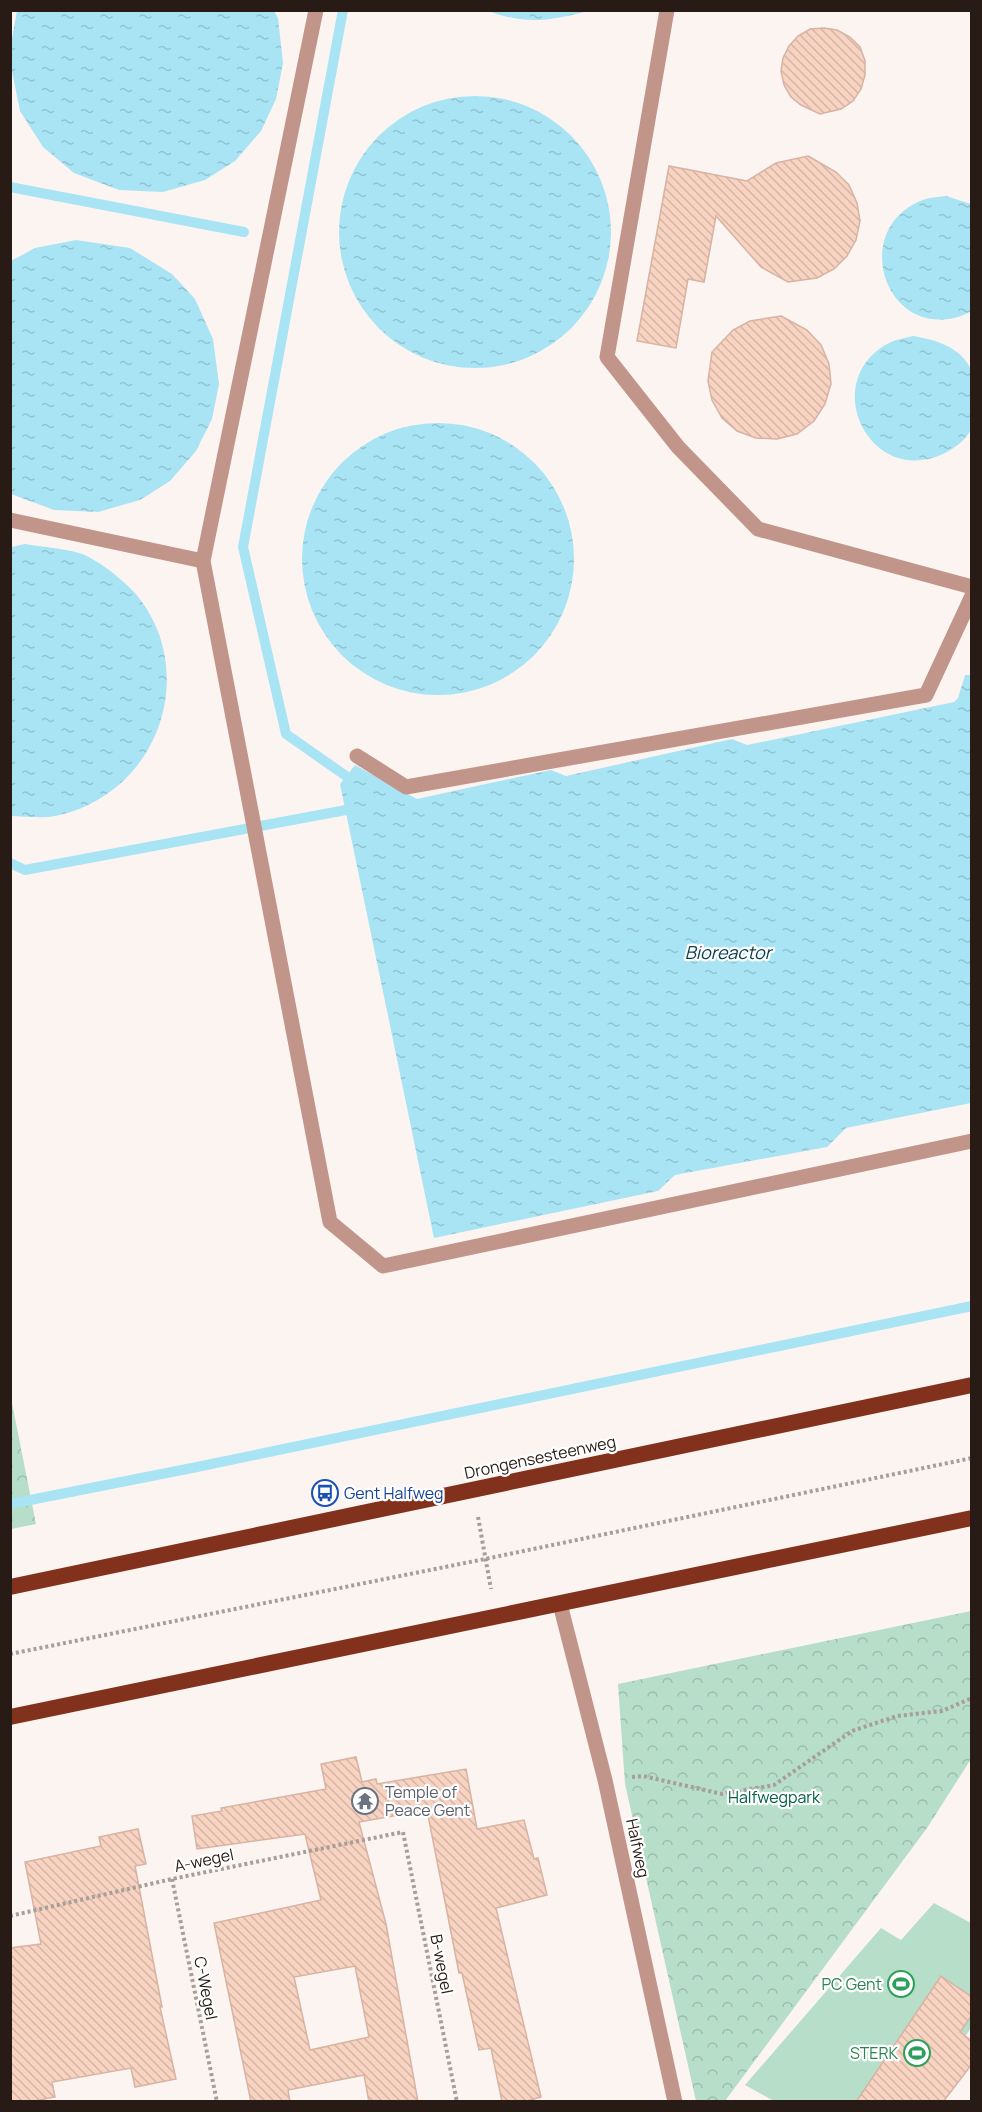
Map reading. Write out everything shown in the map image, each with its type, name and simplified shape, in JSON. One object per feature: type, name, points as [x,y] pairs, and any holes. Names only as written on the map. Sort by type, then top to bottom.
[{"type":"highway","name":"Drongensesteenweg","points":[[10,1587],[972,1385]]},
{"type":"highway","points":[[10,1717],[972,1518]]},
{"type":"street","points":[[316,10],[203,561],[330,1222],[383,1266],[972,1141]]},
{"type":"street","points":[[667,10],[607,357],[678,447],[758,529],[972,587]]},
{"type":"street","points":[[10,520],[203,561]]},
{"type":"street","points":[[357,756],[406,787],[926,695],[972,596]]},
{"type":"street","name":"Halfweg","points":[[560,1604],[605,1780],[675,2102]]},
{"type":"path","points":[[10,1654],[972,1458]]},
{"type":"path","points":[[472,1489],[496,1617]]},
{"type":"path","points":[[605,1780],[643,1776],[722,1794],[774,1785],[852,1731],[897,1716],[942,1711],[972,1698]]},
{"type":"path","name":"A-wegel","points":[[10,1916],[172,1879],[403,1832]]},
{"type":"path","name":"B-wegel","points":[[403,1832],[457,2102]]},
{"type":"path","name":"C-Wegel","points":[[172,1879],[217,2102]]},
{"type":"green space","points":[[10,1393],[36,1524],[11,1529],[10,1529]]},
{"type":"green space","name":"Halfwegpark","points":[[971,1611],[971,1759],[927,1828],[725,2101],[696,2101],[625,1784],[618,1684]]},
{"type":"green space","name":"PC Gent","points":[[934,1903],[971,1923],[971,2028],[920,2101],[774,2101],[745,2085],[881,1928],[901,1940]]},
{"type":"water","points":[[17,11],[274,11],[278,18],[283,63],[276,99],[261,131],[235,161],[205,180],[163,192],[119,190],[74,173],[43,147],[20,111],[11,66],[11,44]]},
{"type":"water","points":[[488,11],[588,11],[550,19],[526,20]]},
{"type":"water","points":[[475,96],[502,99],[527,106],[550,119],[571,136],[588,157],[601,180],[608,205],[611,232],[608,259],[601,284],[588,307],[571,328],[550,345],[527,358],[502,365],[475,368],[448,365],[423,358],[400,345],[379,328],[362,307],[349,284],[342,259],[339,232],[342,205],[349,180],[362,157],[379,136],[400,119],[423,106],[448,99]]},
{"type":"water","points":[[946,196],[971,204],[971,311],[954,318],[929,319],[909,310],[894,295],[884,275],[882,253],[887,232],[901,213],[923,200]]},
{"type":"water","points":[[76,240],[130,248],[172,274],[195,299],[213,339],[219,384],[212,419],[196,451],[170,481],[140,500],[98,512],[54,510],[11,494],[11,261],[35,248]]},
{"type":"water","points":[[913,336],[947,346],[962,356],[972,371],[973,406],[972,426],[968,435],[960,443],[943,454],[916,460],[893,456],[874,443],[861,424],[855,402],[857,379],[869,359],[891,342]]},
{"type":"water","points":[[438,423],[465,426],[490,433],[514,446],[534,463],[551,483],[564,507],[571,532],[574,559],[571,586],[564,611],[551,635],[534,655],[514,672],[490,685],[465,692],[438,695],[411,692],[386,685],[362,672],[342,655],[325,635],[312,611],[305,586],[302,559],[305,532],[312,507],[325,483],[342,463],[362,446],[386,433],[411,426]]},
{"type":"water","points":[[25,544],[79,553],[93,559],[129,587],[152,619],[163,648],[167,678],[164,708],[154,737],[138,764],[117,786],[90,804],[47,817],[11,816],[11,547]]},
{"type":"water","name":"Bioreactor","points":[[965,675],[971,675],[971,1103],[846,1128],[827,1147],[675,1175],[658,1191],[434,1238],[340,784],[355,765],[417,799],[551,770],[566,776],[732,739],[747,745],[954,702],[958,698]]},
{"type":"building","points":[[810,29],[837,30],[850,37],[860,47],[865,61],[865,75],[861,89],[853,101],[841,109],[820,114],[801,105],[791,97],[784,85],[781,71],[783,58],[789,46],[798,36]]},
{"type":"building","points":[[808,156],[836,172],[849,185],[857,203],[860,221],[856,240],[847,256],[834,269],[817,278],[788,282],[761,267],[716,216],[704,282],[688,279],[676,348],[637,341],[669,166],[747,181],[776,163]]},
{"type":"building","points":[[781,316],[807,330],[821,345],[829,364],[831,384],[825,404],[814,421],[797,434],[777,439],[756,438],[737,431],[722,418],[712,400],[708,381],[712,352],[733,330],[750,321]]},
{"type":"building","points":[[356,1757],[362,1782],[376,1779],[377,1784],[466,1769],[477,1829],[524,1820],[534,1859],[538,1858],[547,1895],[496,1908],[541,2097],[524,2102],[502,2102],[491,2048],[479,2050],[462,1973],[459,1973],[427,1810],[359,1822],[386,1924],[418,2102],[369,2102],[364,2075],[288,2090],[290,2102],[251,2102],[214,1923],[321,1900],[305,1834],[197,1849],[192,1816],[222,1811],[221,1808],[326,1789],[321,1764]],"holes":[[[355,1966],[369,2037],[310,2050],[294,1977]]]},
{"type":"building","points":[[138,1829],[146,1864],[135,1866],[162,2007],[160,2007],[176,2079],[135,2087],[131,2068],[52,2082],[55,2097],[29,2102],[10,2102],[10,1948],[41,1944],[25,1862],[101,1846],[99,1837]]},
{"type":"building","name":"STERK","points":[[941,1976],[972,1997],[972,2015],[960,2032],[972,2041],[972,2064],[943,2102],[856,2102]]},
{"type":"waterway","points":[[343,10],[243,547],[286,734],[346,776]]},
{"type":"waterway","points":[[10,187],[244,232]]},
{"type":"waterway","points":[[10,863],[25,870],[346,810]]},
{"type":"waterway","points":[[10,1504],[972,1306]]},
{"type":"place","name":"Gent Halfweg","points":[[325,1493]]},
{"type":"place","name":"Temple of Peace Gent","points":[[365,1801]]},
{"type":"place","name":"PC Gent","points":[[901,1984]]},
{"type":"place","name":"STERK","points":[[917,2053]]}]
